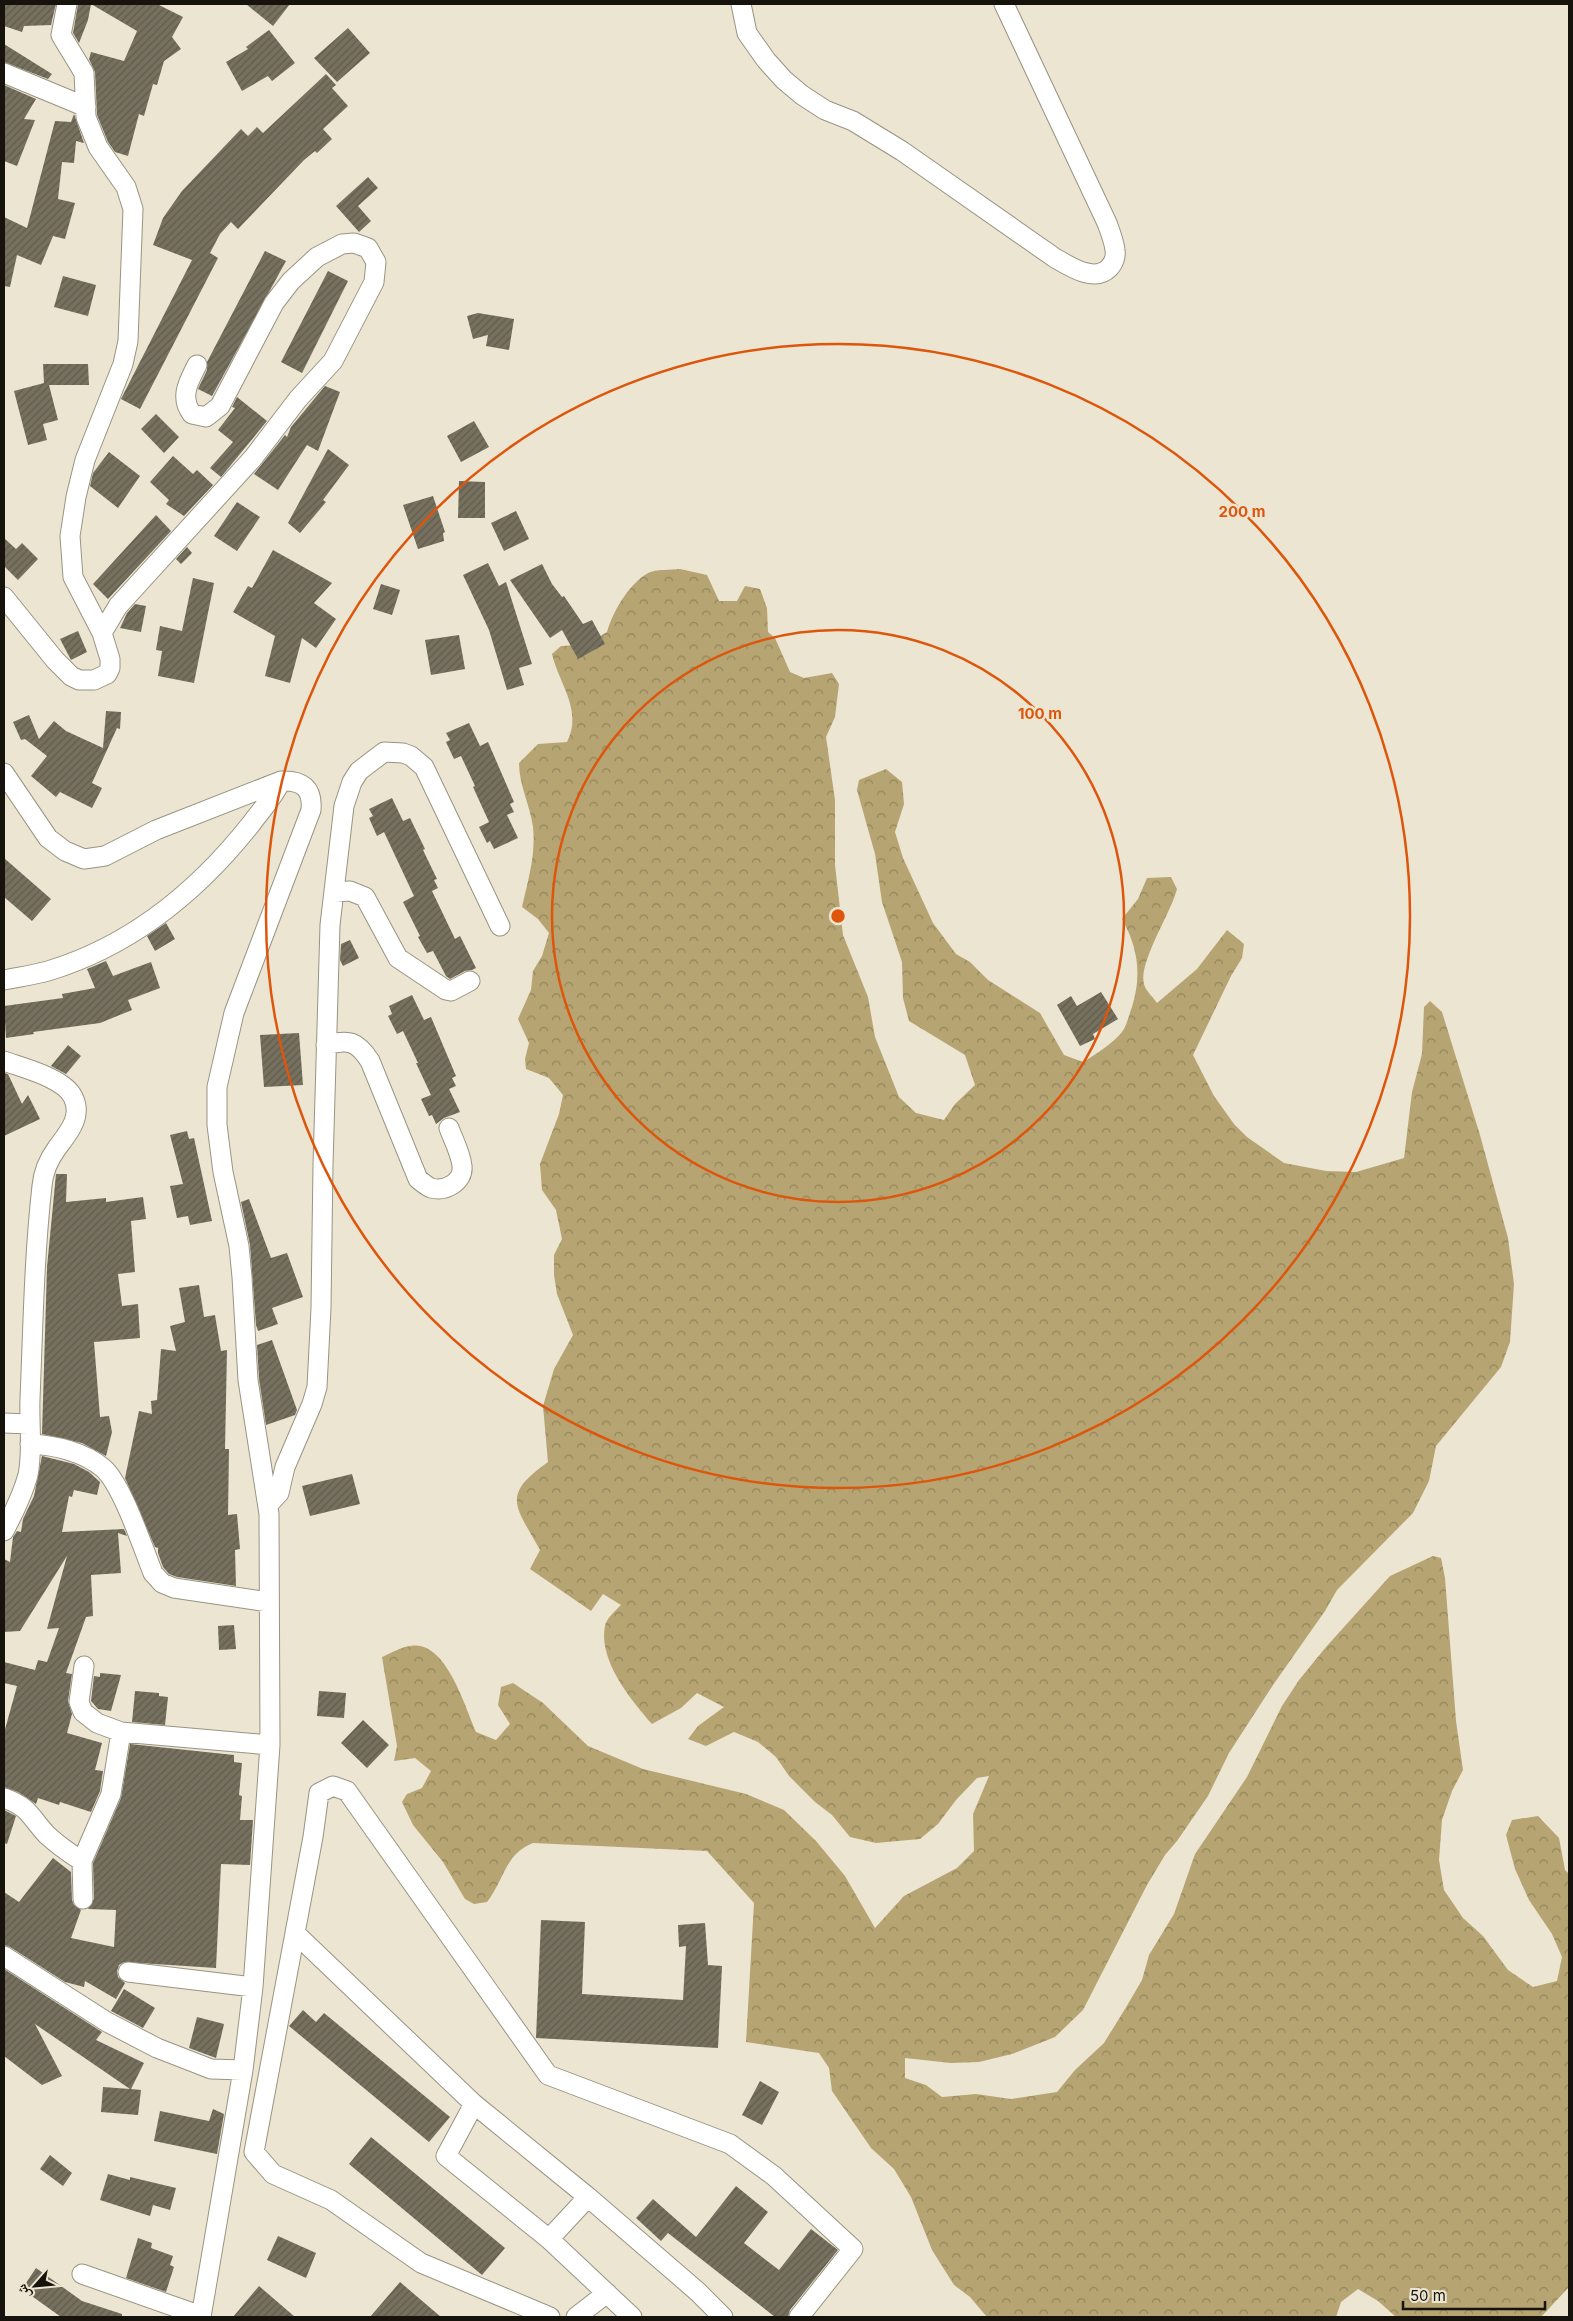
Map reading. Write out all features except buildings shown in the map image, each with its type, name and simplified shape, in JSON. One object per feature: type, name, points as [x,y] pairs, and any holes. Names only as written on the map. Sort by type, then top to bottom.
[{"type":"street","points":[[4,598],[61,668],[79,680],[94,680],[102,677],[110,668],[110,659],[102,633],[73,577],[70,536],[76,497],[85,460],[116,383],[126,349],[133,209],[126,187],[98,147],[86,117],[84,72],[61,35],[67,4]]},
{"type":"street","points":[[741,4],[747,33],[766,60],[784,80],[802,95],[825,110],[853,121],[910,156],[1054,258],[1080,271],[1092,274],[1101,273],[1112,265],[1115,257],[1115,248],[1107,223],[1004,4]]},
{"type":"street","points":[[4,73],[86,107]]},
{"type":"street","points":[[102,633],[118,606],[253,458],[298,399],[333,362],[374,282],[377,267],[371,251],[360,244],[342,244],[317,257],[302,270],[274,303],[220,406],[206,417],[192,414],[185,398],[187,385],[197,364]]},
{"type":"street","points":[[268,1505],[279,1493],[285,1467],[312,1404],[317,1387],[321,1308],[330,925],[344,806],[352,782],[367,763],[384,752],[403,753],[411,756],[424,767],[500,926]]},
{"type":"street","points":[[4,773],[48,838],[65,851],[84,859],[105,856],[156,830],[281,781],[300,782],[306,786],[312,801],[311,810],[234,1013],[217,1087],[217,1125],[242,1269],[248,1380],[268,1505],[270,1745],[254,1987],[244,2070],[201,2317],[82,2274]]},
{"type":"street","points":[[4,980],[48,971],[76,961],[123,939],[160,916],[231,849],[268,805],[281,781]]},
{"type":"street","points":[[334,892],[350,891],[365,897],[393,953],[405,964],[446,990],[451,991],[470,981]]},
{"type":"street","points":[[326,1045],[340,1041],[350,1042],[359,1046],[365,1053],[370,1061],[418,1179],[429,1187],[446,1188],[457,1181],[461,1174],[462,1166],[449,1128]]},
{"type":"street","points":[[4,1061],[57,1081],[74,1098],[75,1110],[74,1127],[47,1167],[42,1184],[36,1255],[28,1476],[14,1512],[4,1531]]},
{"type":"street","points":[[4,1423],[29,1424]]},
{"type":"street","points":[[30,1444],[46,1445],[85,1456],[104,1469],[118,1489],[153,1573],[162,1583],[174,1588],[268,1602]]},
{"type":"street","points":[[84,1666],[79,1702],[83,1712],[97,1723],[121,1732],[270,1745]]},
{"type":"street","points":[[83,1899],[82,1861],[111,1794],[121,1732]]},
{"type":"street","points":[[550,2317],[420,2263],[330,2200],[273,2174],[254,2152],[296,1933],[319,1793],[333,1786],[348,1791],[548,2075],[730,2144],[774,2176],[852,2249],[799,2317]]},
{"type":"street","points":[[4,1798],[16,1802],[30,1811],[40,1827],[58,1846],[82,1861]]},
{"type":"street","points":[[296,1933],[474,2104],[588,2197],[698,2292],[724,2317]]},
{"type":"street","points":[[4,1956],[106,2022],[157,2048],[211,2069],[244,2070]]},
{"type":"street","points":[[128,1972],[254,1987]]},
{"type":"street","points":[[474,2104],[446,2156],[549,2239],[632,2317]]},
{"type":"street","points":[[549,2239],[588,2197]]},
{"type":"street","points":[[576,2317],[607,2293]]},
{"type":"green space","points":[[680,569],[707,575],[719,601],[737,601],[745,586],[760,589],[767,608],[768,632],[775,638],[790,672],[804,678],[832,673],[839,684],[835,717],[826,737],[835,800],[835,865],[843,935],[868,997],[875,1037],[899,1097],[916,1113],[944,1120],[955,1104],[975,1085],[965,1055],[909,1021],[903,998],[902,962],[882,902],[875,854],[857,790],[859,780],[886,769],[902,782],[904,804],[895,832],[903,858],[933,923],[956,954],[970,962],[988,980],[1040,1013],[1064,1055],[1083,1062],[1114,1041],[1125,1026],[1135,995],[1137,961],[1132,940],[1122,919],[1138,899],[1147,878],[1171,877],[1177,889],[1150,951],[1143,975],[1147,991],[1157,1003],[1197,969],[1227,930],[1244,944],[1242,958],[1231,976],[1193,1055],[1214,1096],[1234,1124],[1247,1137],[1284,1163],[1326,1171],[1356,1172],[1404,1158],[1412,1092],[1422,1054],[1424,1007],[1430,1001],[1442,1012],[1480,1135],[1508,1238],[1514,1284],[1510,1342],[1501,1367],[1436,1446],[1429,1481],[1413,1513],[1337,1590],[1325,1611],[1273,1685],[1229,1753],[1208,1796],[1165,1855],[1147,1885],[1083,2010],[1055,2037],[1012,2054],[979,2062],[951,2063],[905,2058],[905,2078],[926,2085],[942,2097],[976,2094],[1011,2099],[1057,2092],[1075,2070],[1104,2043],[1125,2009],[1142,1980],[1149,1955],[1174,1914],[1195,1854],[1247,1777],[1282,1706],[1299,1680],[1390,1576],[1433,1556],[1441,1558],[1445,1578],[1456,1721],[1463,1770],[1452,1791],[1442,1820],[1439,1860],[1444,1890],[1463,1918],[1483,1936],[1508,1970],[1533,1987],[1557,1981],[1562,1957],[1552,1934],[1529,1900],[1515,1869],[1506,1835],[1512,1820],[1538,1816],[1559,1838],[1565,1870],[1569,1874],[1569,2287],[1541,2317],[1396,2317],[1378,2301],[1358,2289],[1341,2302],[1336,2317],[987,2317],[970,2297],[954,2285],[932,2250],[911,2197],[894,2169],[871,2148],[832,2091],[829,2068],[819,2053],[746,2042],[754,1903],[707,1851],[533,1843],[523,1848],[510,1861],[487,1902],[474,1904],[465,1899],[443,1862],[413,1825],[402,1802],[407,1794],[422,1788],[431,1771],[415,1758],[394,1761],[397,1746],[382,1657],[411,1646],[423,1647],[434,1653],[444,1664],[460,1692],[476,1732],[496,1740],[510,1724],[498,1705],[501,1687],[513,1683],[543,1703],[588,1746],[643,1769],[746,1794],[784,1810],[816,1841],[845,1876],[875,1928],[904,1896],[957,1868],[974,1851],[973,1814],[989,1776],[977,1778],[956,1800],[938,1824],[920,1839],[876,1843],[850,1837],[832,1815],[815,1802],[789,1776],[776,1757],[758,1742],[734,1732],[706,1746],[688,1739],[698,1726],[724,1707],[697,1693],[681,1708],[652,1724],[618,1679],[606,1652],[605,1626],[621,1605],[603,1594],[591,1611],[530,1569],[540,1550],[519,1512],[518,1493],[523,1484],[548,1462],[543,1406],[554,1369],[573,1335],[557,1294],[554,1275],[554,1255],[562,1239],[556,1210],[542,1190],[540,1164],[559,1114],[563,1095],[549,1078],[526,1069],[525,1059],[529,1043],[518,1019],[531,990],[533,971],[542,956],[549,933],[538,919],[522,907],[531,867],[534,837],[532,819],[519,771],[519,763],[538,744],[567,742],[571,730],[571,708],[552,654],[561,646],[585,645],[607,632],[613,615],[628,591],[648,573],[659,570]]}]
